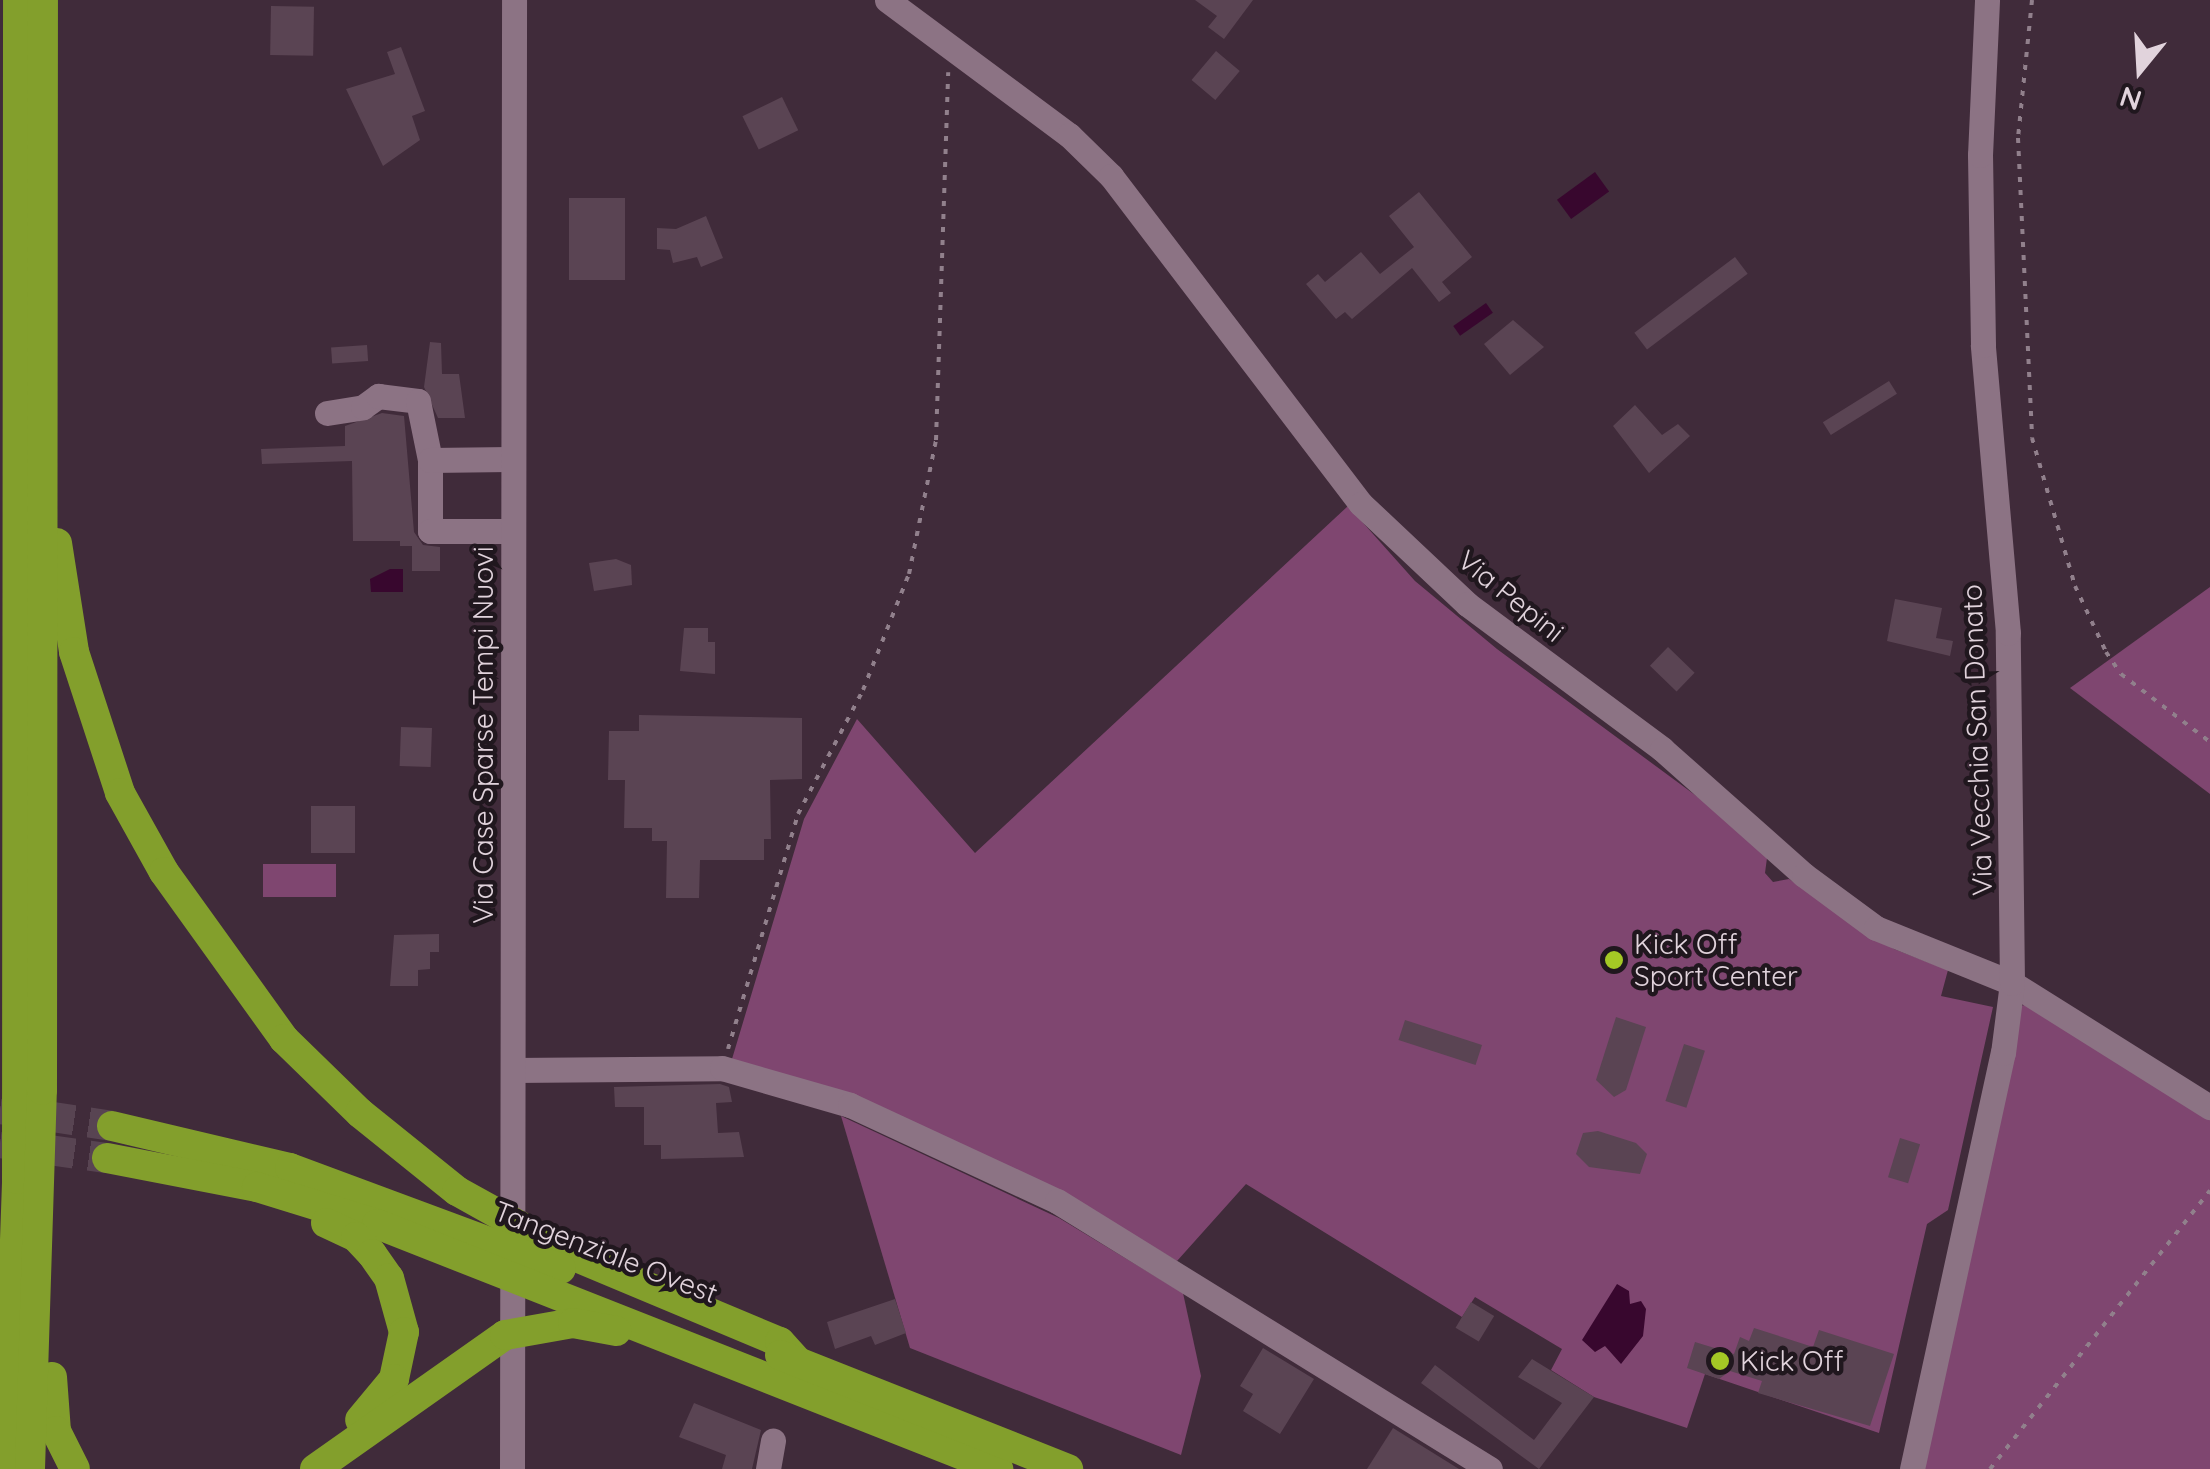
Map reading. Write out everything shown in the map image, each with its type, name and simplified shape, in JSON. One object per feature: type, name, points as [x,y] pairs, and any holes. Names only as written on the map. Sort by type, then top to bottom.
[{"type":"highway","points":[[6,1469],[17,1194],[18,0]]},
{"type":"highway","points":[[30,1469],[42,1090],[43,0]]},
{"type":"highway","points":[[44,63],[53,42],[54,0]]},
{"type":"highway","points":[[40,272],[55,352],[64,604],[120,793],[164,872],[284,1039],[406,1152],[470,1199],[570,1287],[522,1328],[467,1356],[314,1469]]},
{"type":"highway","points":[[42,1090],[52,1139],[52,1402],[56,1431],[75,1469]]},
{"type":"highway","name":"Tangenziale Ovest","points":[[112,1126],[290,1168],[840,1407],[998,1469]]},
{"type":"highway","name":"Tangenziale Ovest","points":[[295,1469],[354,1426],[394,1379],[404,1332],[388,1278],[340,1227],[148,1177],[121,1161],[257,1188],[465,1244]]},
{"type":"highway","points":[[0,1353],[7,1227],[17,1194]]},
{"type":"highway","name":"Tangenziale Ovest","points":[[570,1287],[799,1363],[1068,1469]]},
{"type":"street","name":"Via Case Sparse Tempi Nuovi","points":[[512,1469],[514,0]]},
{"type":"street","name":"Via Pepini","points":[[887,0],[1069,135],[1111,176],[1361,504],[1467,604],[1662,749],[1804,875],[1876,928],[2012,983],[2210,1107]]},
{"type":"street","name":"Via Vecchia San Donato","points":[[1912,1469],[2004,1053],[2012,983],[2008,634],[1983,326],[1987,0]]},
{"type":"street","points":[[327,413],[363,407],[378,396],[406,395],[424,412],[430,460],[430,531],[511,531]]},
{"type":"street","points":[[430,460],[511,459]]},
{"type":"street","points":[[513,1070],[722,1068],[850,1105],[1058,1201],[1490,1469]]},
{"type":"street","points":[[768,1469],[774,1440]]},
{"type":"path","points":[[2032,0],[2018,138],[2032,438],[2075,586],[2106,652],[2120,674],[2210,742]]},
{"type":"path","points":[[722,1068],[798,814],[890,629],[917,541],[936,440],[949,48]]},
{"type":"path","points":[[1990,1469],[2210,1190]]},
{"type":"shaded area","points":[[1595,172],[1609,191],[1571,219],[1557,200]]},
{"type":"shaded area","points":[[1486,303],[1493,313],[1460,336],[1453,326]]},
{"type":"shaded area","name":"Kick Off Sport Center","points":[[1348,506],[1415,581],[1497,649],[1733,823],[1767,858],[1765,873],[1773,882],[1789,879],[1894,949],[1948,970],[1941,996],[1993,1007],[1948,1210],[1927,1224],[1879,1433],[1705,1374],[1687,1428],[1594,1397],[1551,1370],[1562,1349],[1475,1297],[1462,1317],[1246,1184],[1177,1261],[1071,1198],[732,1059],[804,819],[857,719],[975,853]]},
{"type":"shaded area","points":[[390,569],[403,569],[403,592],[371,592],[370,579]]},
{"type":"shaded area","points":[[2210,587],[2210,794],[2070,688]]},
{"type":"shaded area","points":[[263,864],[336,864],[336,897],[263,897]]},
{"type":"shaded area","points":[[2032,1003],[2210,1117],[2210,1469],[1918,1469],[2017,1007]]},
{"type":"shaded area","points":[[841,1116],[1059,1218],[1183,1293],[1201,1376],[1181,1455],[910,1348]]},
{"type":"shaded area","points":[[1617,1284],[1629,1291],[1630,1304],[1641,1301],[1646,1309],[1643,1336],[1621,1364],[1605,1346],[1595,1352],[1582,1340]]},
{"type":"building","points":[[1195,0],[1253,0],[1224,39],[1208,27],[1217,16]]},
{"type":"building","points":[[271,6],[314,7],[313,56],[270,55]]},
{"type":"building","points":[[401,47],[425,111],[412,116],[420,140],[383,166],[346,89],[395,74],[387,52]]},
{"type":"building","points":[[1216,51],[1240,71],[1215,100],[1192,80]]},
{"type":"building","points":[[782,97],[798,130],[759,150],[742,116]]},
{"type":"building","points":[[1419,192],[1472,257],[1442,282],[1451,293],[1439,302],[1412,268],[1352,319],[1345,312],[1336,319],[1306,284],[1318,274],[1325,282],[1361,252],[1380,274],[1414,247],[1389,216]]},
{"type":"building","points":[[569,198],[625,198],[625,280],[569,280]]},
{"type":"building","points":[[706,216],[723,258],[701,267],[697,257],[673,263],[670,250],[657,249],[657,228],[676,229]]},
{"type":"building","points":[[1735,257],[1748,274],[1647,350],[1634,333]]},
{"type":"building","points":[[1513,320],[1544,347],[1510,375],[1484,344]]},
{"type":"building","points":[[430,342],[441,343],[442,374],[459,374],[465,418],[438,418],[424,387]]},
{"type":"building","points":[[367,345],[368,361],[332,363],[331,348]]},
{"type":"building","points":[[1889,381],[1897,394],[1831,435],[1823,422]]},
{"type":"building","points":[[1635,405],[1662,435],[1678,424],[1690,436],[1649,473],[1613,426]]},
{"type":"building","points":[[382,413],[404,416],[414,532],[423,545],[440,547],[440,571],[412,571],[412,546],[400,546],[400,541],[353,541],[352,461],[262,464],[261,449],[345,446],[345,426]]},
{"type":"building","points":[[616,559],[631,565],[632,585],[594,591],[589,563]]},
{"type":"building","points":[[1895,599],[1942,608],[1936,638],[1953,641],[1950,656],[1887,641]]},
{"type":"building","points":[[684,628],[708,628],[708,642],[715,642],[715,674],[680,671]]},
{"type":"building","points":[[1668,647],[1695,673],[1677,691],[1650,666]]},
{"type":"building","points":[[639,715],[802,718],[802,779],[770,780],[771,839],[764,839],[764,860],[700,860],[699,898],[666,898],[667,841],[652,841],[652,828],[624,828],[625,780],[608,780],[609,731],[639,731]]},
{"type":"building","points":[[401,727],[432,728],[431,767],[400,766]]},
{"type":"building","points":[[311,806],[355,806],[355,853],[311,853]]},
{"type":"building","points":[[439,934],[439,952],[430,952],[430,969],[418,970],[418,986],[390,986],[394,935]]},
{"type":"building","points":[[1616,1017],[1646,1027],[1626,1090],[1614,1097],[1596,1080]]},
{"type":"building","points":[[1405,1020],[1482,1045],[1476,1065],[1399,1040]]},
{"type":"building","points":[[1684,1044],[1705,1051],[1686,1108],[1665,1101]]},
{"type":"building","points":[[614,1087],[729,1087],[732,1102],[716,1103],[718,1133],[739,1132],[744,1157],[661,1159],[661,1145],[644,1145],[644,1107],[615,1107]]},
{"type":"building","points":[[1598,1131],[1636,1143],[1647,1154],[1640,1174],[1589,1167],[1576,1154],[1583,1133]]},
{"type":"building","points":[[1900,1138],[1920,1144],[1908,1183],[1888,1177]]},
{"type":"building","points":[[895,1299],[906,1333],[875,1345],[871,1336],[835,1349],[827,1322]]},
{"type":"building","points":[[1471,1302],[1494,1316],[1479,1342],[1456,1328]]},
{"type":"building","points":[[1754,1328],[1813,1347],[1819,1330],[1894,1354],[1870,1426],[1758,1393],[1762,1381],[1730,1371],[1719,1379],[1687,1368],[1695,1342],[1734,1354],[1740,1337],[1749,1341]]},
{"type":"building","points":[[1263,1348],[1314,1379],[1280,1434],[1243,1411],[1253,1394],[1240,1386]]},
{"type":"building","points":[[1532,1359],[1594,1397],[1539,1469],[1421,1383],[1435,1365],[1534,1440],[1562,1403],[1518,1377]]},
{"type":"building","points":[[694,1403],[761,1430],[752,1469],[722,1469],[726,1455],[679,1437]]},
{"type":"building","points":[[1393,1428],[1459,1469],[1367,1469]]},
{"type":"tunnel","points":[[0,1109],[112,1126]]},
{"type":"tunnel","points":[[0,1143],[107,1158]]},
{"type":"place","name":"Kick Off Sport Center","points":[[1614,960]]},
{"type":"place","name":"Kick Off","points":[[1720,1361]]}]
